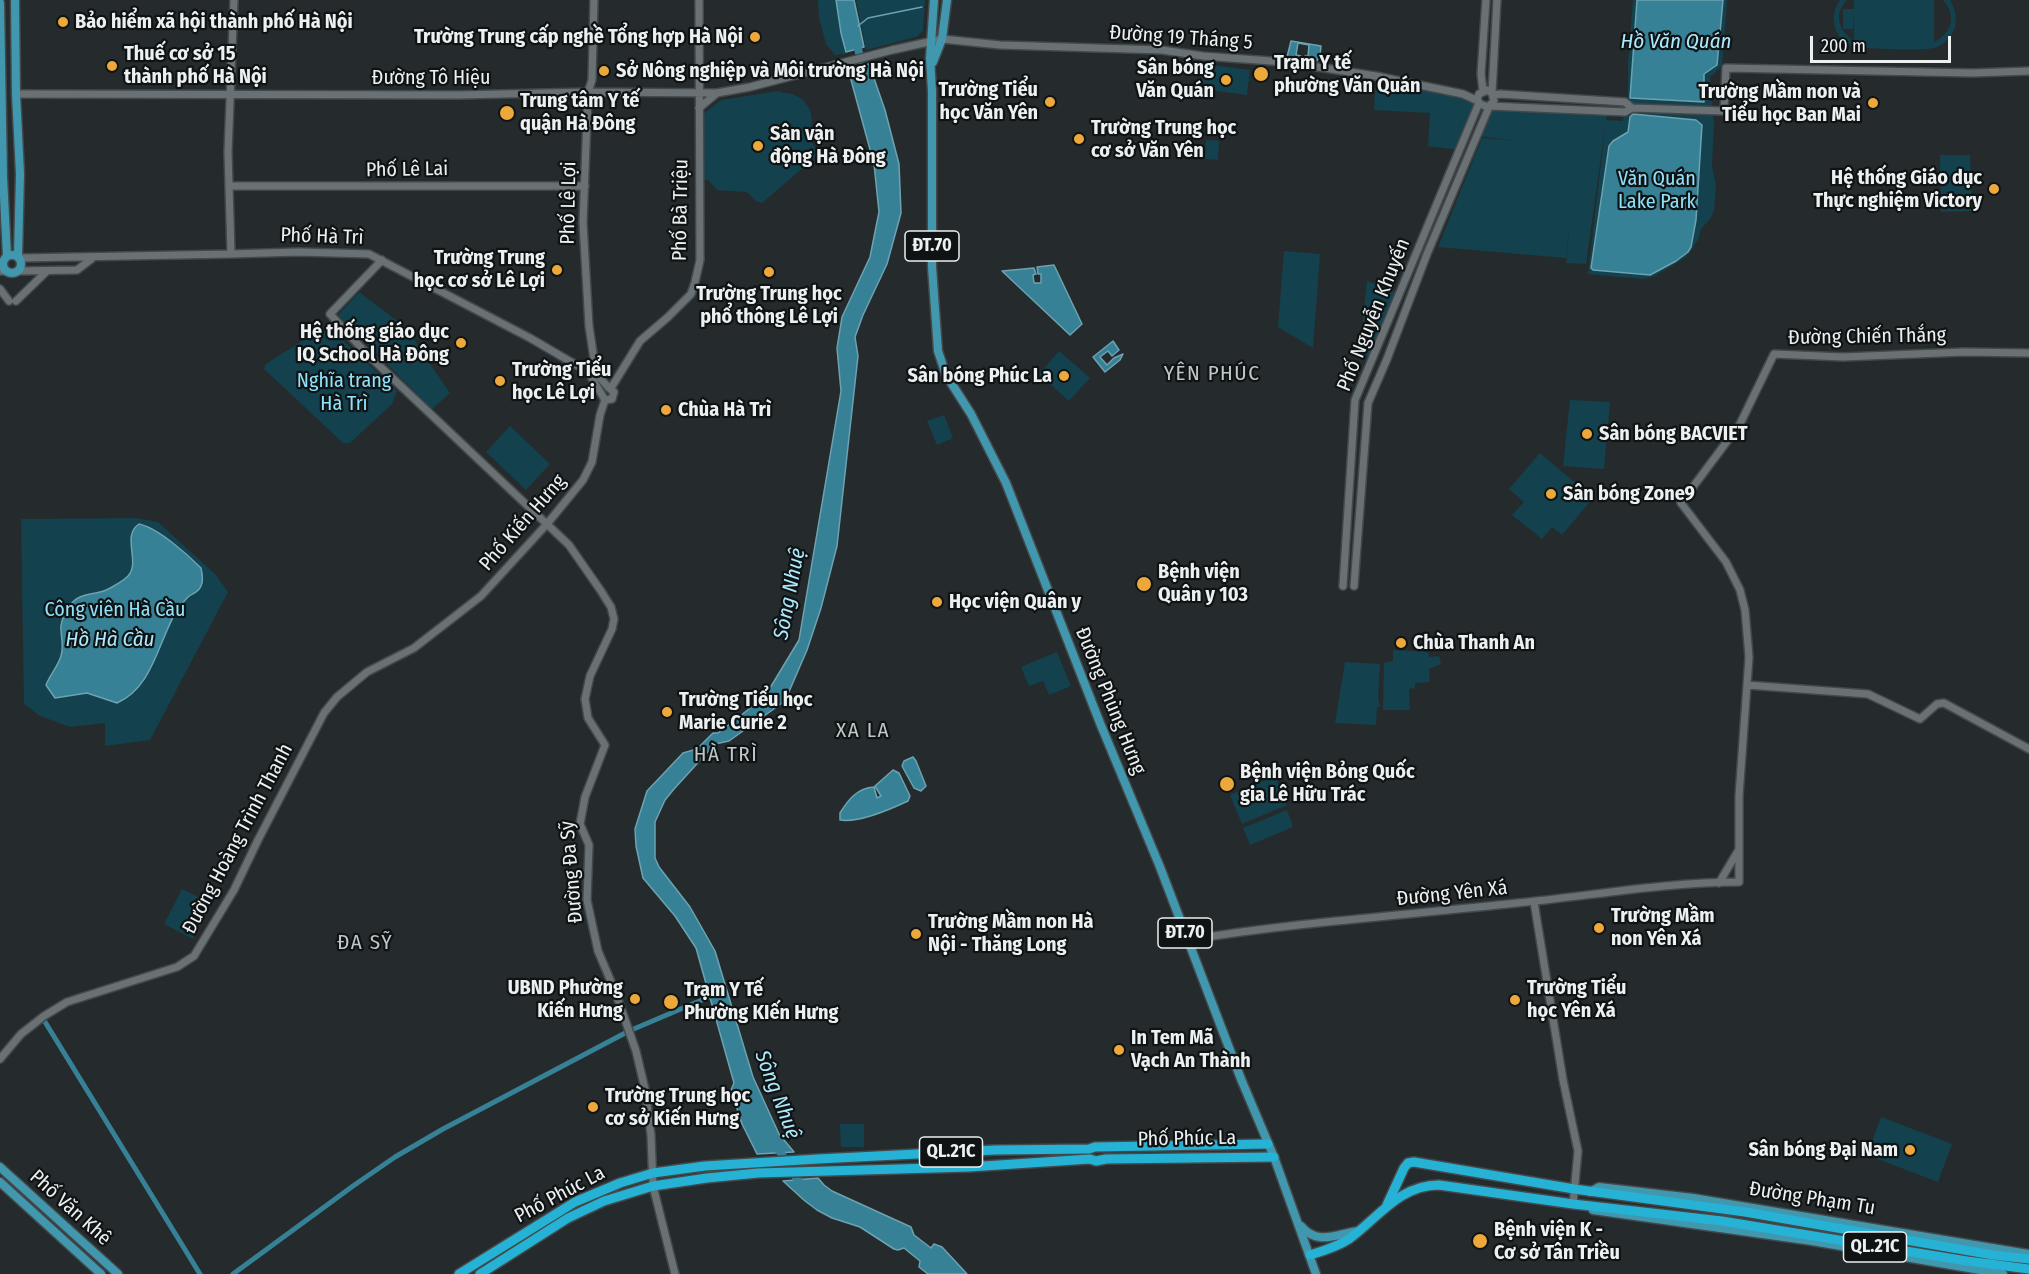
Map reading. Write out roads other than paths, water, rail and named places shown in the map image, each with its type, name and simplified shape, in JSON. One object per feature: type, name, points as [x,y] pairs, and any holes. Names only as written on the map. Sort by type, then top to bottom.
[{"type":"highway","name":"Phố Phúc La","points":[[480,1274],[568,1218],[604,1201],[653,1186],[758,1173],[969,1167],[1169,1144],[1268,1144]]},
{"type":"highway","name":"Phố Phúc La","points":[[460,1274],[574,1202],[653,1173],[757,1162],[995,1150],[1274,1157]]},
{"type":"highway","name":"Đường Phạm Tu","points":[[1387,1206],[1404,1168],[1411,1163],[1574,1190],[1723,1206],[1973,1252],[2029,1259]]},
{"type":"highway","points":[[1411,1163],[1407,1181],[1419,1187]]},
{"type":"highway","name":"Đường Phạm Tu","points":[[1310,1255],[1330,1250],[1349,1239],[1387,1206],[1419,1187],[1449,1186],[2029,1269]]},
{"type":"highway","points":[[1722,1224],[1723,1206]]},
{"type":"main road","points":[[0,3],[3,271],[12,273],[18,271],[22,266],[19,257],[20,174],[15,0]]},
{"type":"main road","name":"Đường Phùng Hưng","points":[[934,0],[931,40],[932,267],[938,351],[946,375],[971,414],[1006,483],[1298,1222]]},
{"type":"main road","name":"Đường Phùng Hưng","points":[[931,69],[942,39],[947,0]]},
{"type":"main road","points":[[2,82],[16,94]]},
{"type":"main road","points":[[1,103],[16,94]]},
{"type":"main road","points":[[1,103],[17,111]]},
{"type":"main road","points":[[4,257],[12,254],[19,257]]},
{"type":"main road","name":"Phố Văn Khê","points":[[0,1167],[118,1274]]},
{"type":"main road","name":"Phố Văn Khê","points":[[0,1182],[101,1274]]},
{"type":"main road","name":"Đường Phạm Tu","points":[[1723,1206],[2029,1254]]},
{"type":"main road","points":[[1298,1222],[1306,1233],[1319,1238],[1358,1231]]},
{"type":"main road","name":"ĐT.70","points":[[1298,1222],[1316,1274]]},
{"type":"main road","name":"Đường Phạm Tu","points":[[1722,1224],[2003,1274]]},
{"type":"street","points":[[231,255],[230,95],[234,0]]},
{"type":"street","name":"Phố Lê Lợi","points":[[593,374],[594,359],[589,326],[584,246],[588,92],[592,80],[594,0]]},
{"type":"street","name":"Phố Bà Triệu","points":[[605,400],[614,398],[614,392],[607,389],[640,341],[680,306],[691,294],[695,282],[700,252],[699,0]]},
{"type":"street","points":[[1486,0],[1481,92],[1478,102],[1482,106],[1625,112],[1632,108],[1724,111],[1726,68],[1973,73],[2029,71]]},
{"type":"street","points":[[1489,106],[1494,101],[1497,0]]},
{"type":"street","name":"Đường Tô Hiệu","points":[[16,94],[717,93],[750,87],[931,40]]},
{"type":"street","name":"Đường 19 Tháng 5","points":[[931,40],[1000,45],[1162,50],[1203,56],[1285,62],[1370,75],[1463,94],[1478,102]]},
{"type":"street","points":[[1481,92],[1625,102],[1632,108]]},
{"type":"street","name":"Đường 19 Tháng 5","points":[[1463,94],[1481,92]]},
{"type":"street","points":[[699,108],[717,93]]},
{"type":"street","name":"Phố Nguyễn Khuyến","points":[[1343,586],[1355,400],[1478,102]]},
{"type":"street","name":"Phố Nguyễn Khuyến","points":[[1354,586],[1368,403],[1489,106]]},
{"type":"street","name":"Phố Lê Lai","points":[[229,186],[585,186]]},
{"type":"street","name":"Phố Hà Trì","points":[[19,257],[299,252],[369,254],[530,338],[593,374]]},
{"type":"street","name":"Phố Hà Trì","points":[[18,271],[77,270],[94,257]]},
{"type":"street","name":"Đường Đa Sỹ","points":[[382,260],[330,314],[366,353],[569,545],[589,571],[611,607],[614,619],[612,629],[590,676],[585,699],[588,718],[605,745],[585,797],[580,824],[589,845],[587,900],[598,951],[636,1051],[645,1089],[653,1186],[675,1274]]},
{"type":"street","points":[[0,289],[13,301],[46,272]]},
{"type":"street","name":"Đường Chiến Thắng","points":[[1681,503],[1740,424],[1774,354],[1843,357],[1964,352],[2029,353]]},
{"type":"street","points":[[593,374],[607,389],[602,398],[605,400]]},
{"type":"street","name":"Phố Kiến Hưng","points":[[481,596],[573,495],[592,462],[600,415],[605,400]]},
{"type":"street","name":"Đường Yên Xá","points":[[1188,940],[1240,931],[1739,882],[1739,796],[1749,657],[1745,610],[1740,590],[1726,562],[1681,503]]},
{"type":"street","name":"Đường Hoàng Trình Thanh","points":[[0,1059],[21,1034],[67,1002],[177,967],[194,956],[234,890],[324,713],[337,697],[367,672],[414,648],[481,596]]},
{"type":"street","points":[[1747,685],[1868,694],[1920,719],[1938,704],[1944,703],[2029,749]]},
{"type":"street","points":[[1719,883],[1739,849]]},
{"type":"street","points":[[1534,902],[1563,1080],[1578,1151],[1573,1204]]},
{"type":"water","points":[[836,0],[854,0],[864,47],[846,52]]},
{"type":"water","name":"Hồ Văn Quán","points":[[1637,0],[1723,0],[1717,65],[1704,74],[1704,102],[1630,98]]},
{"type":"water","points":[[1291,41],[1321,46],[1320,56],[1314,65],[1304,63],[1305,56],[1308,56],[1309,45],[1298,43],[1296,55],[1301,56],[1300,63],[1286,61]]},
{"type":"water","points":[[869,64],[885,110],[899,164],[901,213],[887,264],[855,337],[858,356],[837,546],[821,608],[807,650],[785,701],[729,741],[715,744],[665,800],[655,822],[655,858],[659,867],[690,907],[715,951],[753,1077],[779,1134],[794,1152],[757,1154],[742,1124],[731,1090],[734,1083],[696,948],[675,916],[643,878],[635,829],[647,791],[683,753],[697,749],[713,733],[718,733],[758,702],[770,688],[799,640],[841,391],[837,348],[842,317],[870,257],[879,212],[874,164],[848,69]]},
{"type":"water","points":[[1633,114],[1696,120],[1702,125],[1696,220],[1691,247],[1676,261],[1650,275],[1591,268],[1609,146],[1628,132],[1630,117]]},
{"type":"water","points":[[1054,265],[1082,324],[1070,335],[1002,271],[1034,268],[1036,274],[1033,275],[1034,283],[1041,283],[1041,274],[1038,274],[1037,267]]},
{"type":"water","points":[[1113,341],[1119,350],[1112,356],[1108,351],[1100,357],[1107,365],[1114,358],[1123,354],[1120,360],[1105,372],[1093,357]]},
{"type":"water","name":"Hồ Hà Cầu","points":[[139,524],[163,536],[201,568],[203,579],[201,586],[177,610],[147,675],[129,696],[117,703],[87,693],[55,698],[46,685],[61,656],[63,618],[76,599],[107,590],[128,576],[133,564],[132,535]]},
{"type":"water","points":[[913,757],[926,786],[921,791],[914,788],[902,766],[904,761]]},
{"type":"water","points":[[893,770],[899,773],[910,796],[908,801],[865,817],[840,820],[843,808],[858,792],[874,787],[877,798],[881,796],[875,786]]},
{"type":"water","points":[[818,1178],[832,1191],[911,1227],[914,1235],[931,1248],[934,1244],[942,1247],[967,1274],[928,1274],[919,1267],[920,1261],[904,1248],[894,1249],[860,1227],[832,1218],[817,1210],[783,1181]]},
{"type":"waterway","points":[[858,26],[868,18],[922,7]]},
{"type":"waterway","name":"Sông Nhuệ","points":[[855,38],[865,75]]},
{"type":"waterway","points":[[233,1274],[353,1186],[395,1157],[443,1129],[629,1031],[709,997]]},
{"type":"waterway","points":[[42,1017],[200,1274]]},
{"type":"waterway","name":"Sông Nhuệ","points":[[775,1144],[805,1188]]},
{"type":"place","name":"Bảo hiểm xã hội thành phố Hà Nội","points":[[63,22]]},
{"type":"place","name":"Trường Trung cấp nghề Tổng hợp Hà Nội","points":[[755,37]]},
{"type":"place","name":"Thuế cơ sở 15 thành phố Hà Nội","points":[[112,66]]},
{"type":"place","name":"Sở Nông nghiệp và Môi trường Hà Nội","points":[[604,71]]},
{"type":"place","name":"Trạm Y tế phường Văn Quán","points":[[1261,74]]},
{"type":"place","name":"Sân bóng Văn Quán","points":[[1226,80]]},
{"type":"place","name":"Trường Tiểu học Văn Yên","points":[[1050,102]]},
{"type":"place","name":"Trường Mầm non và Tiểu học Ban Mai","points":[[1873,103]]},
{"type":"place","name":"Trung tâm Y tế quận Hà Đông","points":[[507,113]]},
{"type":"place","name":"Trường Trung học cơ sở Văn Yên","points":[[1079,139]]},
{"type":"place","name":"Sân vận động Hà Đông","points":[[758,146]]},
{"type":"place","name":"Hệ thống Giáo dục Thực nghiệm Victory","points":[[1994,189]]},
{"type":"place","name":"Trường Trung học cơ sở Lê Lợi","points":[[557,270]]},
{"type":"place","name":"Trường Trung học phổ thông Lê Lợi","points":[[769,272]]},
{"type":"place","name":"Hệ thống giáo dục IQ School Hà Đông","points":[[461,343]]},
{"type":"place","name":"Sân bóng Phúc La","points":[[1064,376]]},
{"type":"place","name":"Trường Tiểu học Lê Lợi","points":[[500,381]]},
{"type":"place","name":"Chùa Hà Trì","points":[[666,410]]},
{"type":"place","name":"Sân bóng BACVIET","points":[[1587,434]]},
{"type":"place","name":"Sân bóng Zone9","points":[[1551,494]]},
{"type":"place","name":"Bệnh viện Quân y 103","points":[[1144,584]]},
{"type":"place","name":"Học viện Quân y","points":[[937,602]]},
{"type":"place","name":"Chùa Thanh An","points":[[1401,643]]},
{"type":"place","name":"Trường Tiểu học Marie Curie 2","points":[[667,712]]},
{"type":"place","name":"Bệnh viện Bỏng Quốc gia Lê Hữu Trác","points":[[1227,784]]},
{"type":"place","name":"Trường Mầm non Yên Xá","points":[[1599,928]]},
{"type":"place","name":"Trường Mầm non Hà Nội - Thăng Long","points":[[916,934]]},
{"type":"place","name":"UBND Phường Kiến Hưng","points":[[635,999]]},
{"type":"place","name":"Trường Tiểu học Yên Xá","points":[[1515,1000]]},
{"type":"place","name":"Trạm Y Tế Phường KIến Hưng","points":[[671,1002]]},
{"type":"place","name":"In Tem Mã Vạch An Thành","points":[[1119,1050]]},
{"type":"place","name":"Trường Trung học cơ sở Kiến Hưng","points":[[593,1107]]},
{"type":"place","name":"Sân bóng Đại Nam","points":[[1910,1150]]},
{"type":"place","name":"Bệnh viện K - Cơ sở Tân Triều","points":[[1480,1241]]},
{"type":"district","name":"YÊN PHÚC","points":[[1212,374]]},
{"type":"district","name":"XA LA","points":[[863,731]]},
{"type":"district","name":"HÀ TRÌ","points":[[726,755]]},
{"type":"district","name":"ĐA SỸ","points":[[365,943]]},
{"type":"park label","name":"Văn Quán Lake Park","points":[[1657,190]]},
{"type":"park label","name":"Nghĩa trang Hà Trì","points":[[344,392]]},
{"type":"park label","name":"Công viên Hà Cầu","points":[[115,610]]}]
